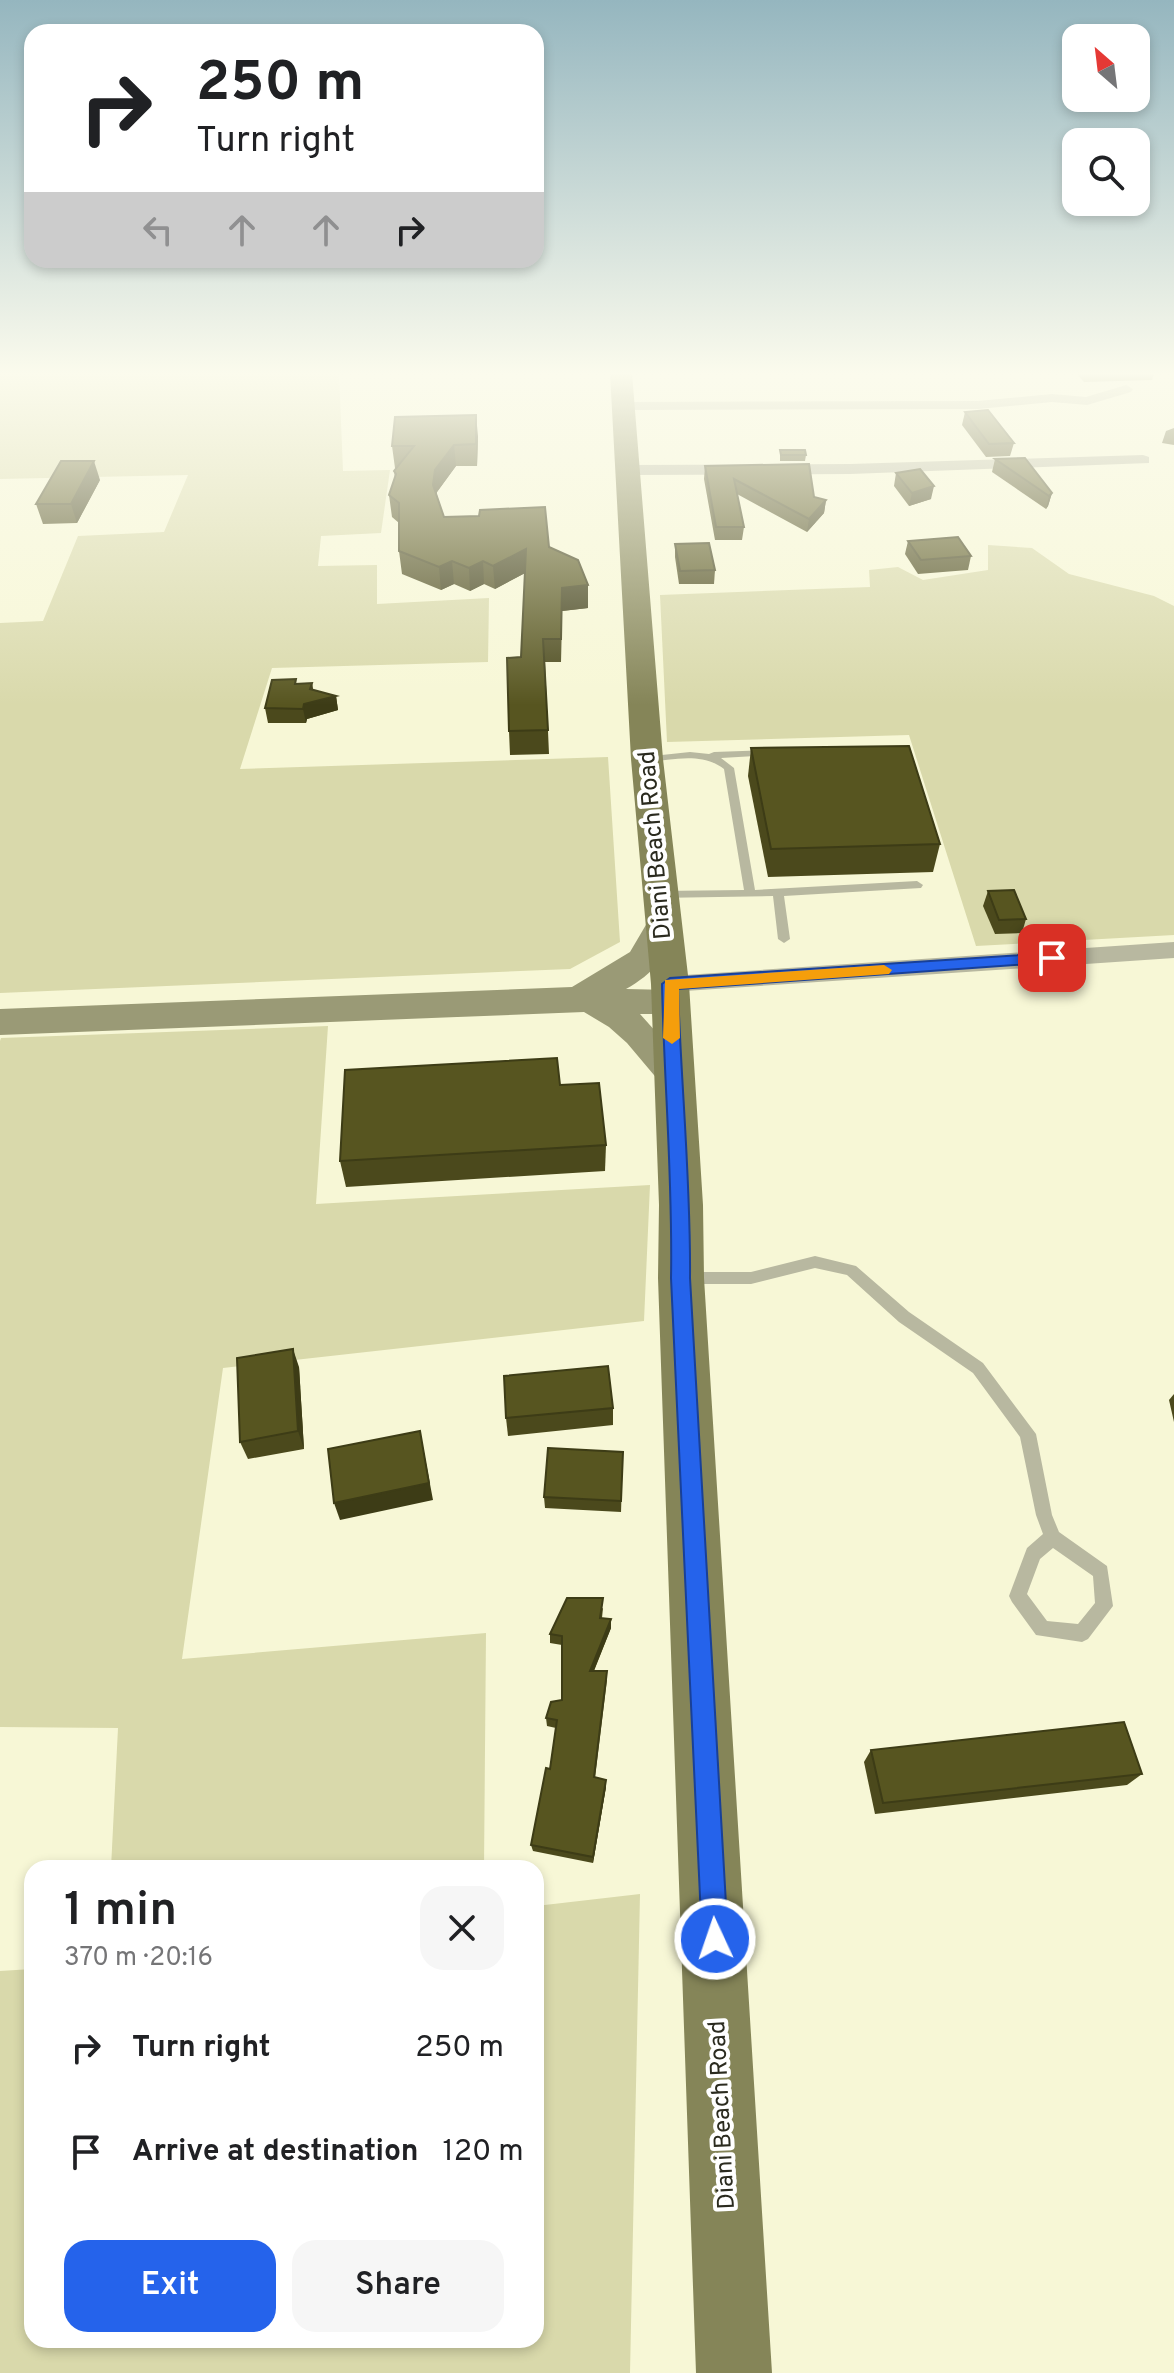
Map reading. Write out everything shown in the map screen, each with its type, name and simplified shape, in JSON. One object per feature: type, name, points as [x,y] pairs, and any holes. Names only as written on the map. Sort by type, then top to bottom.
[{"type":"main road","name":"Diani Beach Road","points":[[629,484],[647,759],[661,910],[684,990],[672,1071],[681,1205],[681,1278],[734,2373]]},
{"type":"main road","points":[[589,997],[636,968],[657,945],[661,910]]},
{"type":"main road","points":[[0,1022],[547,999],[684,990]]},
{"type":"main road","points":[[589,997],[640,1034],[672,1071]]},
{"type":"street","points":[[684,990],[1174,950]]},
{"type":"lane","points":[[647,759],[788,752]]},
{"type":"lane","points":[[710,755],[729,768],[750,894]]},
{"type":"lane","points":[[661,910],[750,894],[917,885]]},
{"type":"lane","points":[[778,893],[784,939]]},
{"type":"lane","points":[[681,1278],[751,1278],[815,1262],[851,1270],[904,1317],[978,1368],[1028,1434],[1044,1515],[1052,1537],[1101,1572],[1104,1606],[1082,1633],[1042,1629],[1018,1596],[1033,1554],[1052,1537]]},
{"type":"green space","points":[[184,484],[388,484],[381,533],[321,536],[318,566],[377,565],[377,604],[489,598],[488,662],[272,668],[240,769],[608,757],[620,942],[570,969],[0,993],[0,623],[43,621],[78,536],[164,532]]},
{"type":"green space","points":[[988,545],[1032,548],[1069,574],[1154,596],[1174,606],[1174,935],[976,946],[909,735],[667,742],[660,595],[870,587],[869,570],[898,567],[923,580],[988,570]]},
{"type":"green space","points":[[328,1026],[316,1204],[650,1185],[644,1321],[223,1368],[182,1659],[486,1633],[484,1860],[111,1860],[118,1728],[0,1727],[1,1038]]},
{"type":"green space","points":[[640,1894],[630,2373],[0,2373],[0,1971],[24,1970],[24,2348],[544,2348],[544,1905]]},
{"type":"building","points":[[48,484],[82,484],[71,504],[36,504]]},
{"type":"building","points":[[393,484],[433,484],[444,517],[479,516],[480,510],[545,507],[549,547],[578,560],[588,585],[562,588],[561,639],[543,639],[548,730],[509,731],[507,658],[521,657],[526,549],[493,566],[483,561],[469,568],[452,561],[439,567],[399,551],[399,503],[389,495]]},
{"type":"building","points":[[708,484],[735,484],[744,527],[716,527]]},
{"type":"building","points":[[743,484],[812,484],[814,497],[826,500],[809,519]]},
{"type":"building","points":[[905,484],[934,486],[912,493]]},
{"type":"building","points":[[1031,484],[1045,484],[1052,493],[1049,496]]},
{"type":"building","points":[[958,537],[971,556],[921,560],[908,541]]},
{"type":"building","points":[[709,543],[715,570],[680,571],[675,544]]},
{"type":"building","points":[[296,679],[295,684],[312,683],[310,689],[336,696],[304,704],[303,709],[265,708],[272,680]]},
{"type":"building","points":[[909,746],[940,844],[771,849],[751,748]]},
{"type":"building","points":[[1014,890],[1026,919],[999,920],[988,891]]},
{"type":"building","points":[[557,1058],[560,1085],[599,1083],[606,1145],[340,1161],[345,1070]]},
{"type":"building","points":[[293,1349],[298,1431],[240,1442],[237,1358]]},
{"type":"building","points":[[608,1366],[613,1408],[506,1418],[504,1376]]},
{"type":"building","points":[[420,1431],[429,1483],[334,1503],[328,1449]]},
{"type":"building","points":[[548,1448],[623,1452],[621,1501],[544,1497]]},
{"type":"building","points":[[567,1598],[603,1598],[600,1618],[611,1619],[590,1671],[607,1671],[594,1777],[606,1780],[593,1857],[531,1845],[546,1768],[550,1769],[557,1720],[546,1718],[551,1702],[562,1700],[562,1636],[550,1634]]},
{"type":"building","points":[[1124,1722],[1142,1774],[883,1803],[871,1750]]},
{"type":"slow traffic","points":[[672,1038],[670,984],[884,970]]},
{"type":"route","points":[[715,1939],[681,1278],[681,1205],[670,984],[1052,958]]}]
